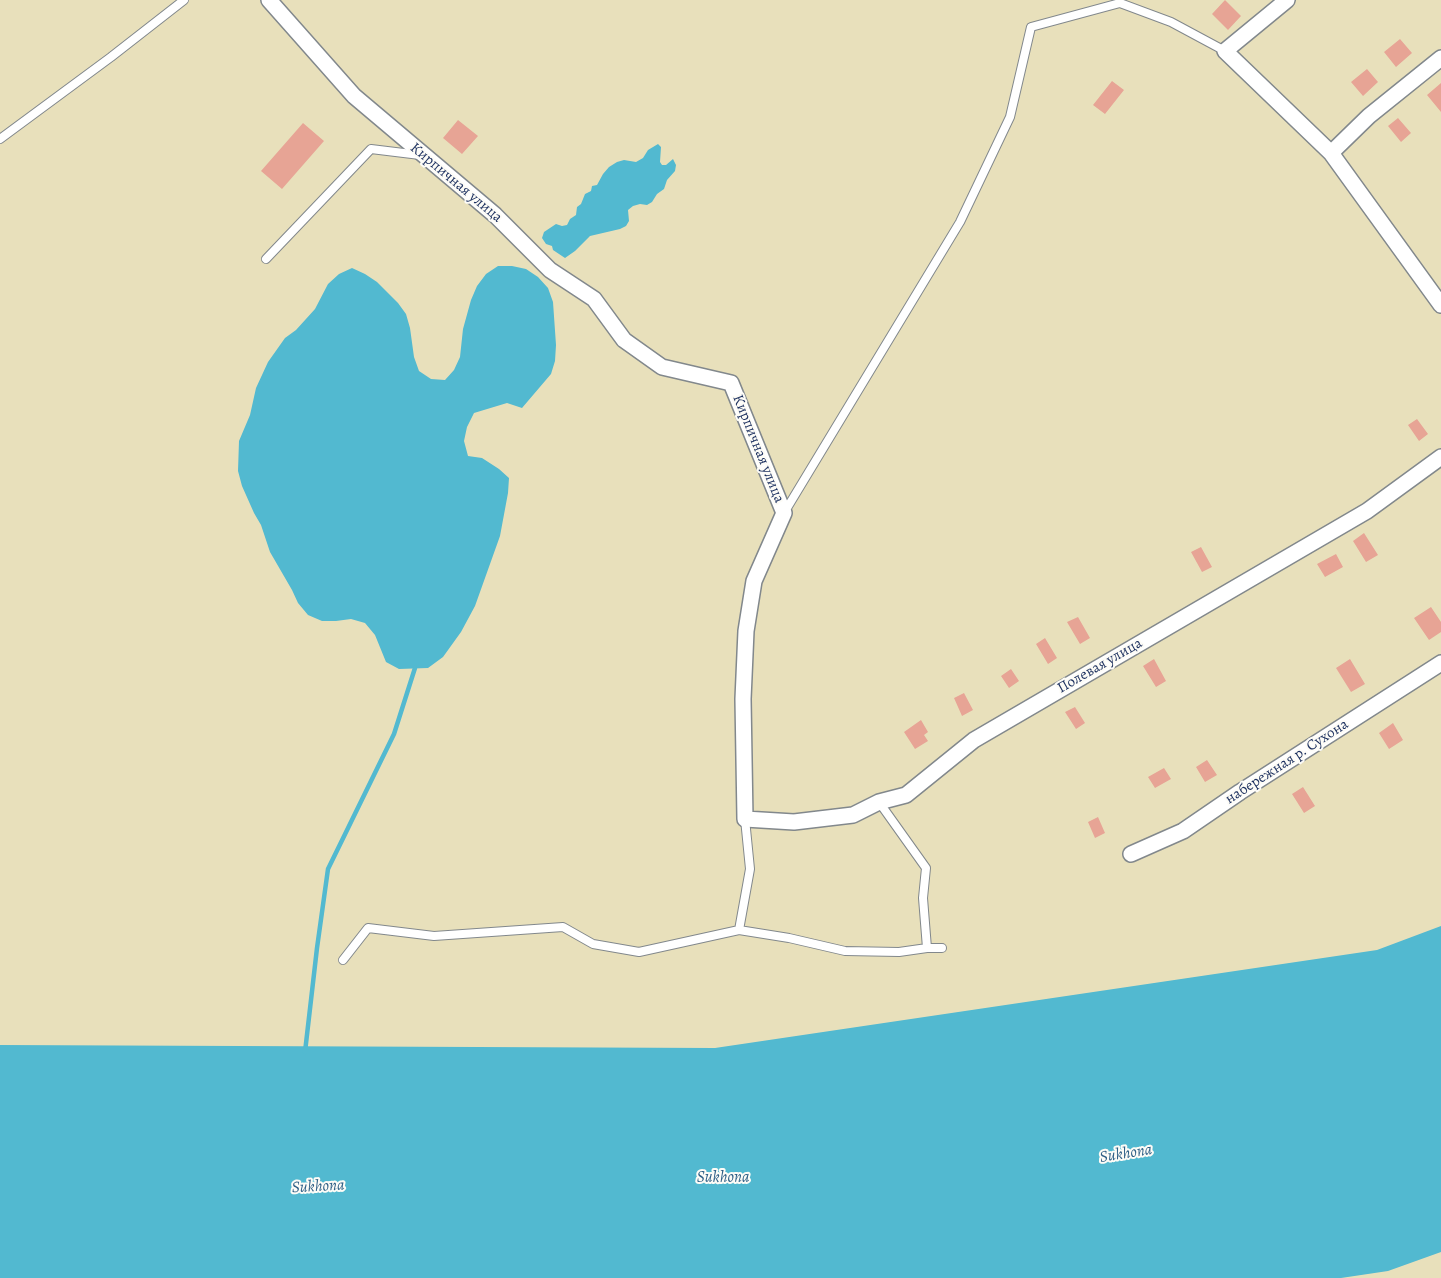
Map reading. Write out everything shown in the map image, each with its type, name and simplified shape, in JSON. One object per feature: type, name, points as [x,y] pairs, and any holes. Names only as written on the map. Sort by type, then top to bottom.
[{"type":"street","name":"Кирпичная улица","points":[[269,0],[354,96],[495,215],[550,270],[594,299],[624,340],[662,367],[731,382],[784,513],[754,582],[746,631],[743,699],[745,819]]},
{"type":"street","points":[[1287,0],[1225,50],[1331,153],[1441,305]]},
{"type":"street","points":[[1331,153],[1369,116],[1441,58]]},
{"type":"street","name":"Полевая улица","points":[[745,819],[794,822],[853,814],[879,802],[906,795],[974,740],[1367,511],[1441,457]]},
{"type":"street","name":"набережная р. Сухона","points":[[1131,854],[1183,831],[1240,792],[1441,663]]},
{"type":"lane","points":[[0,139],[184,0]]},
{"type":"lane","points":[[784,513],[960,222],[1010,117],[1031,27],[1120,3],[1170,22],[1225,50]]},
{"type":"lane","points":[[266,258],[371,149],[422,155]]},
{"type":"lane","points":[[879,802],[926,868],[923,898],[927,948]]},
{"type":"lane","points":[[739,930],[750,870],[745,819]]},
{"type":"lane","points":[[343,960],[368,928],[434,936],[563,927],[593,944],[639,952],[739,930],[789,938],[845,951],[899,952],[942,948]]},
{"type":"water","points":[[658,144],[661,147],[660,162],[662,165],[666,165],[673,159],[676,165],[675,171],[667,180],[664,189],[657,194],[652,202],[647,205],[633,206],[628,210],[629,221],[626,226],[590,236],[565,258],[553,250],[552,246],[546,244],[542,238],[544,232],[556,224],[567,225],[570,219],[576,215],[577,207],[581,204],[585,194],[591,191],[592,186],[597,185],[609,167],[624,160],[636,162],[643,158],[648,150]]},
{"type":"water","points":[[498,266],[526,269],[538,277],[548,288],[553,302],[556,345],[555,361],[551,374],[522,408],[507,403],[474,413],[467,427],[464,441],[468,456],[482,458],[509,478],[500,536],[475,606],[461,632],[443,657],[428,668],[399,669],[386,662],[375,635],[365,623],[351,619],[322,621],[308,615],[298,603],[270,552],[261,525],[242,486],[238,471],[239,441],[250,415],[256,388],[268,362],[285,338],[296,330],[315,309],[328,284],[339,274],[352,268],[365,274],[377,282],[398,303],[406,314],[414,357],[419,371],[431,379],[445,380],[454,370],[460,357],[463,329],[477,286],[486,274]]},
{"type":"water","name":"Sukhona","points":[[1441,926],[1441,1252],[1388,1271],[1341,1278],[0,1278],[0,1045],[715,1048],[1377,950]]},
{"type":"building","points":[[1225,0],[1241,16],[1228,30],[1212,14]]},
{"type":"building","points":[[1400,39],[1412,53],[1396,67],[1384,52]]},
{"type":"building","points":[[1367,69],[1378,82],[1363,96],[1351,82]]},
{"type":"building","points":[[1112,81],[1124,90],[1105,114],[1093,105]]},
{"type":"building","points":[[1441,83],[1441,112],[1427,95]]},
{"type":"building","points":[[1398,118],[1411,133],[1401,142],[1388,126]]},
{"type":"building","points":[[458,120],[478,136],[462,154],[443,138]]},
{"type":"building","points":[[303,123],[324,141],[282,189],[261,171]]},
{"type":"building","points":[[1417,419],[1428,434],[1419,441],[1408,425]]},
{"type":"building","points":[[1364,533],[1378,555],[1366,562],[1353,541]]},
{"type":"building","points":[[1201,547],[1212,567],[1202,572],[1191,552]]},
{"type":"building","points":[[1336,554],[1343,567],[1325,577],[1317,564]]},
{"type":"building","points":[[1431,607],[1441,622],[1441,632],[1429,640],[1414,618]]},
{"type":"building","points":[[1078,617],[1090,638],[1080,644],[1067,622]]},
{"type":"building","points":[[1045,638],[1057,658],[1048,664],[1036,644]]},
{"type":"building","points":[[1154,659],[1166,681],[1156,687],[1143,666]]},
{"type":"building","points":[[1350,659],[1365,684],[1351,692],[1336,668]]},
{"type":"building","points":[[1011,669],[1019,681],[1009,688],[1001,676]]},
{"type":"building","points":[[964,693],[973,710],[962,716],[954,698]]},
{"type":"building","points":[[1075,707],[1085,723],[1076,729],[1065,712]]},
{"type":"building","points":[[921,720],[928,732],[924,735],[928,741],[915,749],[904,732]]},
{"type":"building","points":[[1393,723],[1403,740],[1389,749],[1379,733]]},
{"type":"building","points":[[1207,760],[1217,775],[1205,782],[1196,767]]},
{"type":"building","points":[[1164,768],[1171,779],[1155,788],[1148,777]]},
{"type":"building","points":[[1303,787],[1315,806],[1304,813],[1292,794]]},
{"type":"building","points":[[1098,817],[1105,833],[1095,838],[1088,822]]},
{"type":"waterway","points":[[305,1052],[328,869],[394,734],[415,668]]}]
